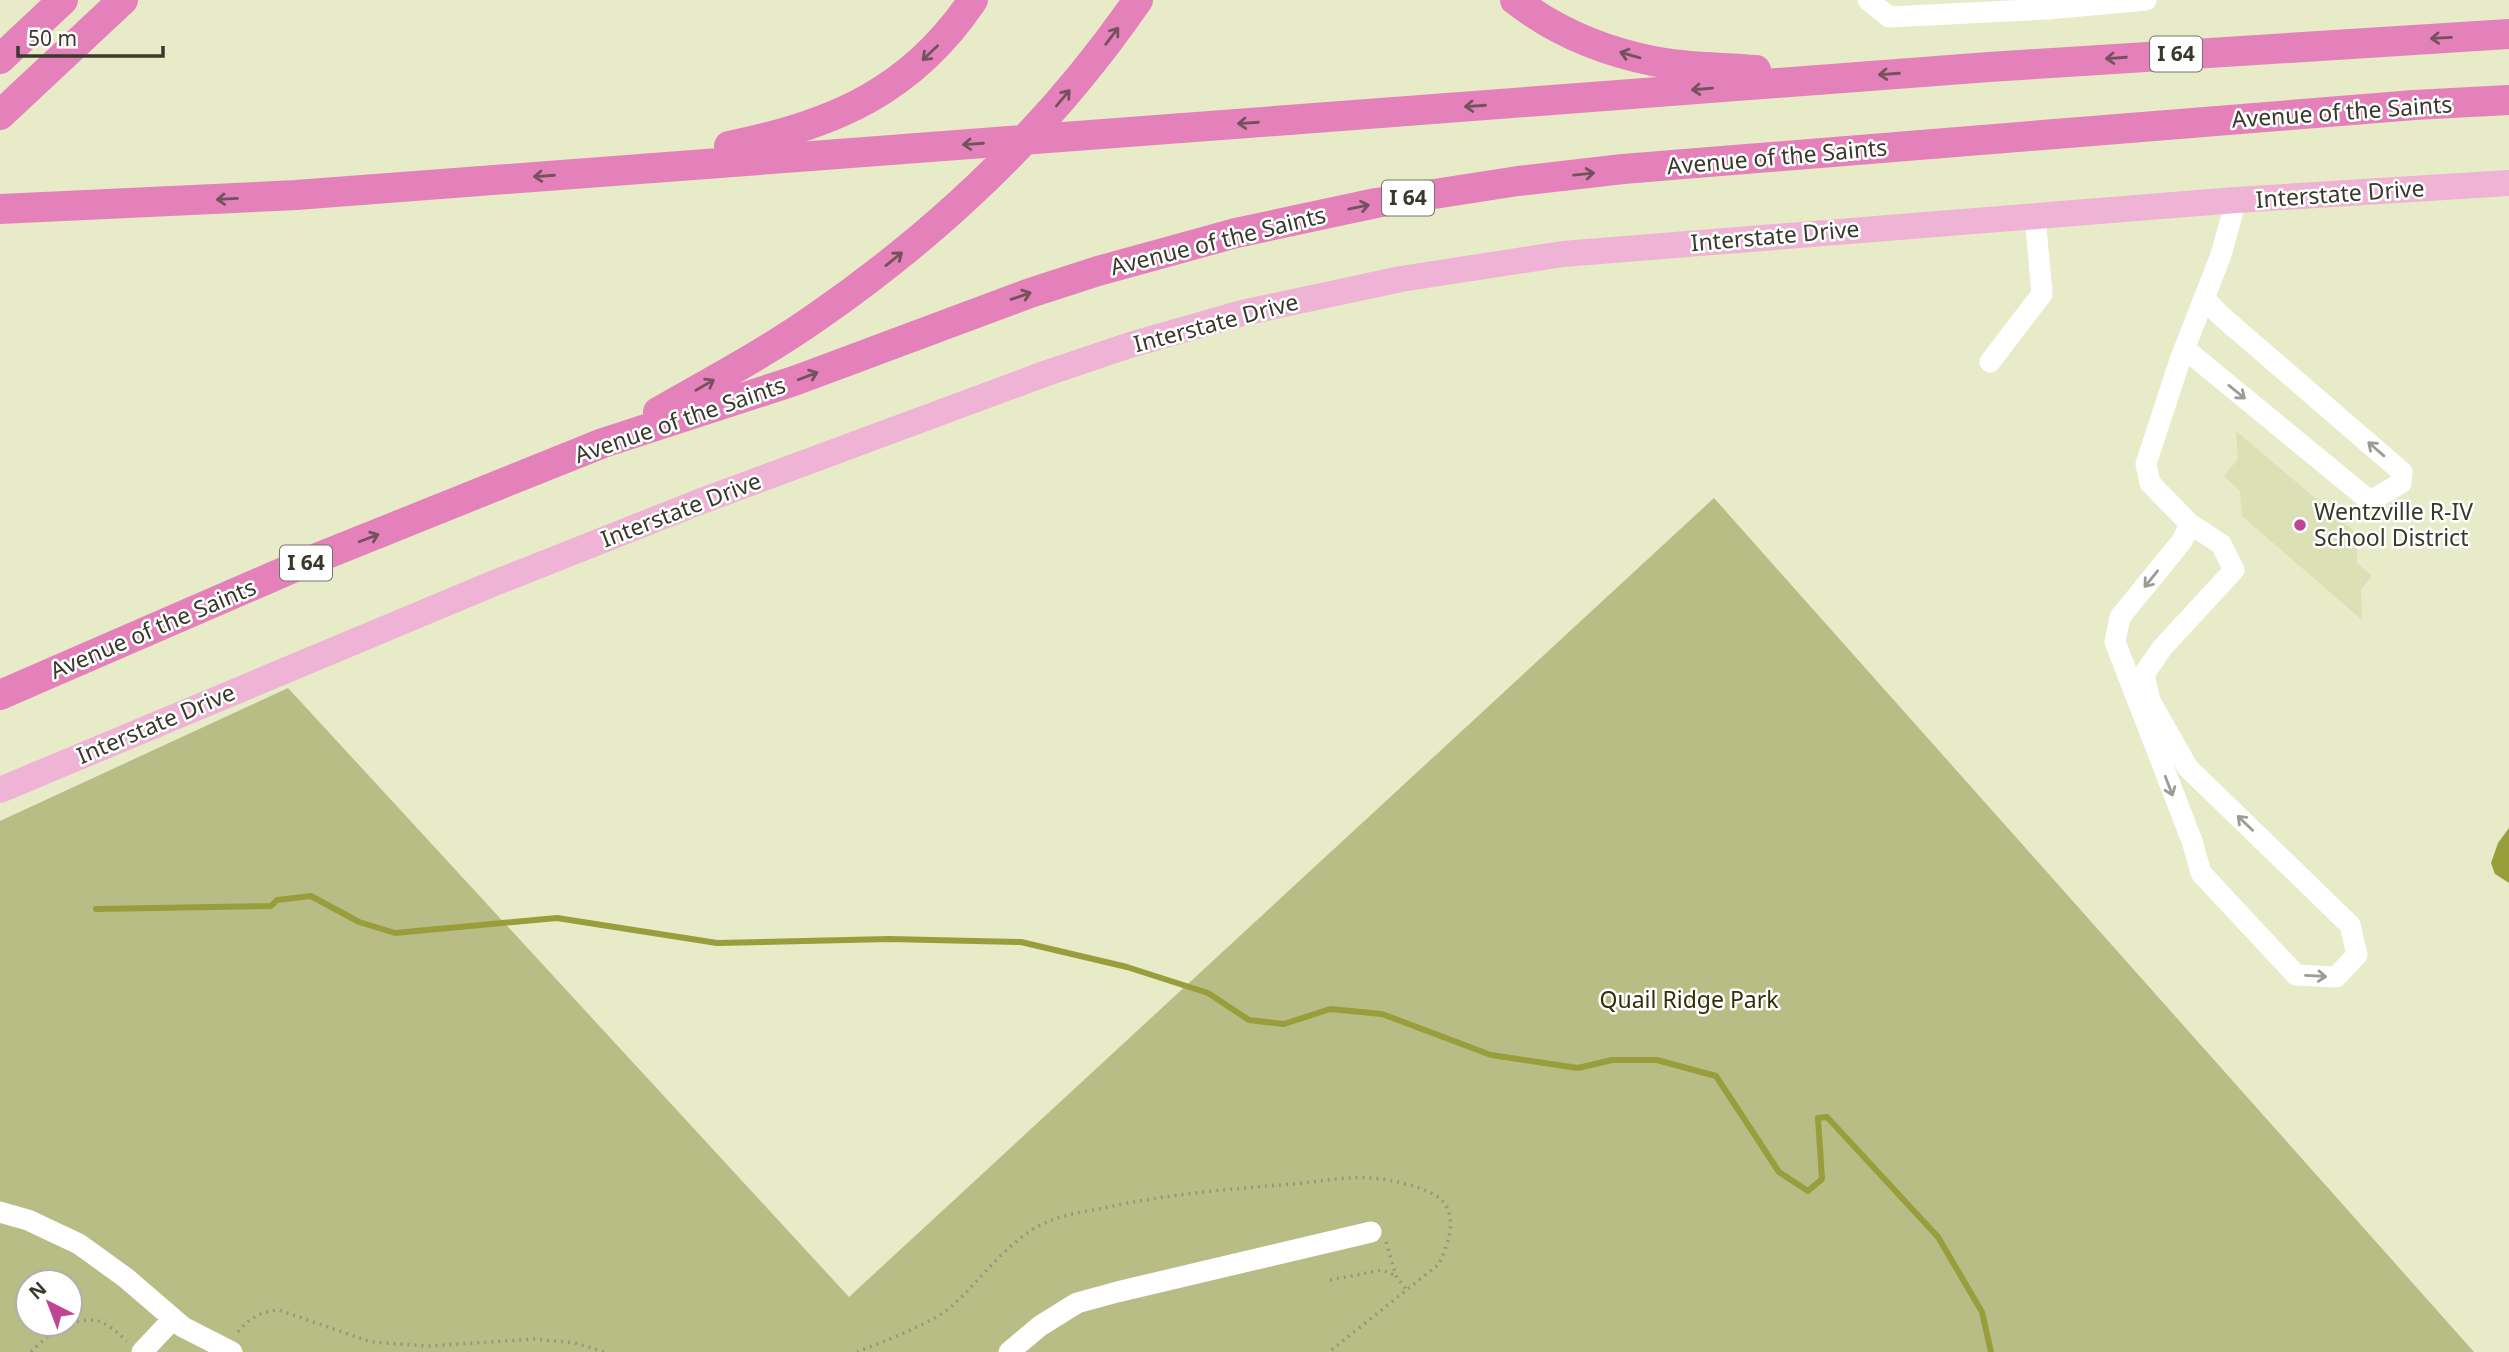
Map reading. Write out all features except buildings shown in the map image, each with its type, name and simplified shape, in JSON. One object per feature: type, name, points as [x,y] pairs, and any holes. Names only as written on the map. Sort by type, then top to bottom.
[{"type":"highway","points":[[0,59],[63,0]]},
{"type":"highway","points":[[0,115],[123,0]]},
{"type":"highway","points":[[612,171],[768,138],[842,114],[910,72],[938,45],[973,0]]},
{"type":"highway","points":[[603,443],[760,353],[816,318],[873,277],[965,200],[1051,113],[1138,0]]},
{"type":"highway","points":[[1515,0],[1539,19],[1592,44],[1654,61],[1843,77]]},
{"type":"highway","name":"I 64","points":[[0,209],[296,195],[1843,77],[2509,34]]},
{"type":"highway","name":"Avenue of the Saints","points":[[4,694],[302,564],[603,443],[794,381],[985,309],[1098,271],[1236,233],[1388,201],[1506,182],[2400,106],[2509,100]]},
{"type":"main road","name":"Interstate Drive","points":[[0,790],[492,584],[699,502],[1047,373],[1196,326],[1266,308],[1388,282],[1520,259],[1639,247],[2236,200],[2509,183]]},
{"type":"street","points":[[1868,0],[1889,17],[2146,0]]},
{"type":"street","points":[[2190,524],[2182,541],[2120,617],[2116,642],[2192,841],[2201,873],[2296,975],[2336,977],[2357,955],[2350,925],[2188,768],[2150,701],[2144,674],[2162,648],[2234,570],[2221,544],[2190,524],[2150,483],[2146,464],[2185,349],[2221,255],[2236,200]]},
{"type":"street","points":[[1990,362],[2042,294],[2035,216]]},
{"type":"street","points":[[2185,349],[2370,501],[2401,483],[2402,472],[2220,315],[2204,298]]},
{"type":"street","points":[[0,1212],[28,1220],[79,1244],[126,1278],[183,1327],[229,1351]]},
{"type":"street","points":[[1009,1352],[1040,1326],[1077,1303],[1371,1232]]},
{"type":"street","points":[[137,1348],[173,1319]]},
{"type":"path","points":[[857,1352],[914,1328],[951,1308],[995,1261],[1030,1232],[1050,1220],[1145,1199],[1337,1178],[1373,1178],[1405,1184],[1431,1193],[1445,1203],[1451,1223],[1448,1243],[1439,1264],[1329,1352]]},
{"type":"path","points":[[1371,1232],[1382,1231],[1396,1276],[1406,1290]]},
{"type":"path","points":[[1330,1280],[1382,1270],[1396,1276]]},
{"type":"path","points":[[229,1351],[246,1322],[267,1311],[279,1310],[371,1342],[429,1346],[535,1339],[575,1343],[604,1352]]},
{"type":"path","points":[[84,1319],[104,1322],[137,1348]]},
{"type":"path","points":[[31,1352],[46,1338]]},
{"type":"shaded area","name":"Wentzville R-IV School District","points":[[2236,431],[2357,534],[2357,563],[2372,576],[2361,589],[2362,620],[2242,516],[2240,491],[2224,476],[2238,459]]},
{"type":"shaded area","points":[[2509,828],[2509,883],[2495,874],[2491,863],[2498,843]]},
{"type":"green space","name":"Quail Ridge Park","points":[[1714,498],[2474,1352],[0,1352],[0,821],[288,688],[849,1297]]},
{"type":"waterway","points":[[96,909],[271,906],[277,900],[311,896],[359,922],[395,933],[557,918],[717,943],[889,939],[1021,942],[1127,967],[1208,993],[1249,1020],[1284,1024],[1330,1009],[1382,1014],[1491,1055],[1578,1068],[1612,1060],[1657,1060],[1716,1076],[1779,1172],[1808,1191],[1822,1179],[1818,1118],[1827,1117],[1938,1237],[1982,1312],[1991,1352]]},
{"type":"place","name":"Wentzville R-IV School District","points":[[2300,525]]}]
